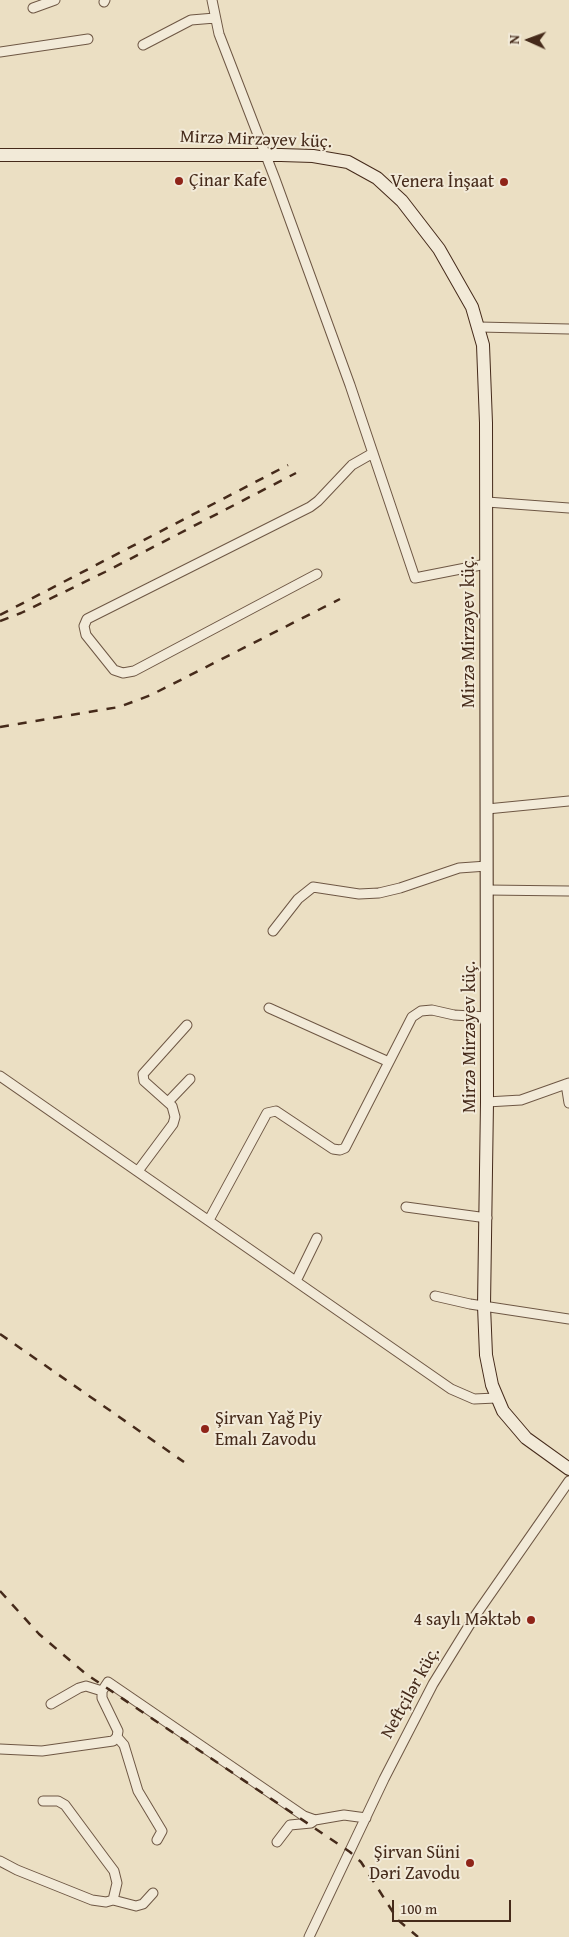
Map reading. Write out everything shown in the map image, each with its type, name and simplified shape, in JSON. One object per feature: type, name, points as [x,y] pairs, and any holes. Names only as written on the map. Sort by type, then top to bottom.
[{"type":"main road","name":"Mirzə Mirzəyev küç.","points":[[0,155],[313,156],[340,160],[357,166],[377,178],[402,202],[439,249],[462,288],[479,327],[485,370],[486,502],[487,1218],[484,1306],[486,1355],[496,1398],[513,1425],[526,1438],[569,1469]]},
{"type":"street","points":[[33,8],[55,0]]},
{"type":"street","points":[[212,0],[214,18],[219,34],[266,155],[373,452],[415,578],[486,564]]},
{"type":"street","points":[[143,45],[191,20],[214,18]]},
{"type":"street","points":[[0,52],[88,39]]},
{"type":"street","points":[[479,327],[569,329]]},
{"type":"street","points":[[317,574],[134,671],[123,673],[114,670],[86,635],[84,626],[87,619],[310,507],[352,465],[373,452]]},
{"type":"street","points":[[486,502],[569,508]]},
{"type":"street","points":[[487,809],[569,800]]},
{"type":"street","points":[[273,932],[298,899],[312,887],[359,894],[379,893],[459,868],[487,866]]},
{"type":"street","points":[[487,890],[569,891]]},
{"type":"street","points":[[269,1008],[389,1062]]},
{"type":"street","points":[[209,1220],[267,1113],[276,1111],[333,1149],[340,1150],[345,1148],[412,1017],[421,1011],[432,1010],[462,1016],[487,1017]]},
{"type":"street","points":[[138,1171],[173,1124],[175,1112],[168,1102],[144,1081],[144,1074],[187,1025]]},
{"type":"street","points":[[0,1076],[451,1389],[474,1399],[496,1398]]},
{"type":"street","points":[[168,1102],[190,1079]]},
{"type":"street","points":[[487,1102],[521,1100],[567,1083],[569,1103]]},
{"type":"street","points":[[406,1207],[487,1218]]},
{"type":"street","points":[[296,1281],[317,1238]]},
{"type":"street","points":[[435,1296],[484,1306],[569,1319]]},
{"type":"street","name":"Neftçilər küç.","points":[[309,1937],[414,1718],[474,1616],[569,1481]]},
{"type":"street","points":[[157,1840],[162,1831],[138,1791],[124,1745],[117,1737],[118,1730],[104,1705],[102,1691],[108,1682],[304,1816],[316,1820]]},
{"type":"street","points":[[51,1704],[86,1686],[102,1691]]},
{"type":"street","points":[[0,1749],[42,1750],[88,1746],[105,1744],[117,1737]]},
{"type":"street","points":[[43,1801],[58,1801],[65,1805],[114,1871],[117,1883],[113,1900]]},
{"type":"street","points":[[277,1842],[290,1825],[311,1824],[316,1820],[344,1815],[366,1818]]},
{"type":"street","points":[[0,1861],[17,1870],[92,1900],[106,1902],[113,1900],[136,1906],[143,1904],[153,1893]]},
{"type":"railway","points":[[0,615],[288,465]]},
{"type":"railway","points":[[0,621],[21,613],[105,572],[296,473]]},
{"type":"railway","points":[[0,727],[119,707],[151,695],[340,599]]},
{"type":"railway","points":[[0,1334],[184,1462]]},
{"type":"railway","points":[[0,1591],[39,1634],[86,1674],[350,1852],[361,1862],[398,1920],[418,1937]]},
{"type":"place","name":"Çinar Kafe","points":[[179,181]]},
{"type":"place","name":"Venera İnşaat","points":[[504,182]]},
{"type":"place","name":"Şirvan Yağ Piy Emalı Zavodu","points":[[205,1429]]},
{"type":"place","name":"4 saylı Məktəb","points":[[531,1620]]},
{"type":"place","name":"Şirvan Süni Dəri Zavodu","points":[[470,1863]]}]
